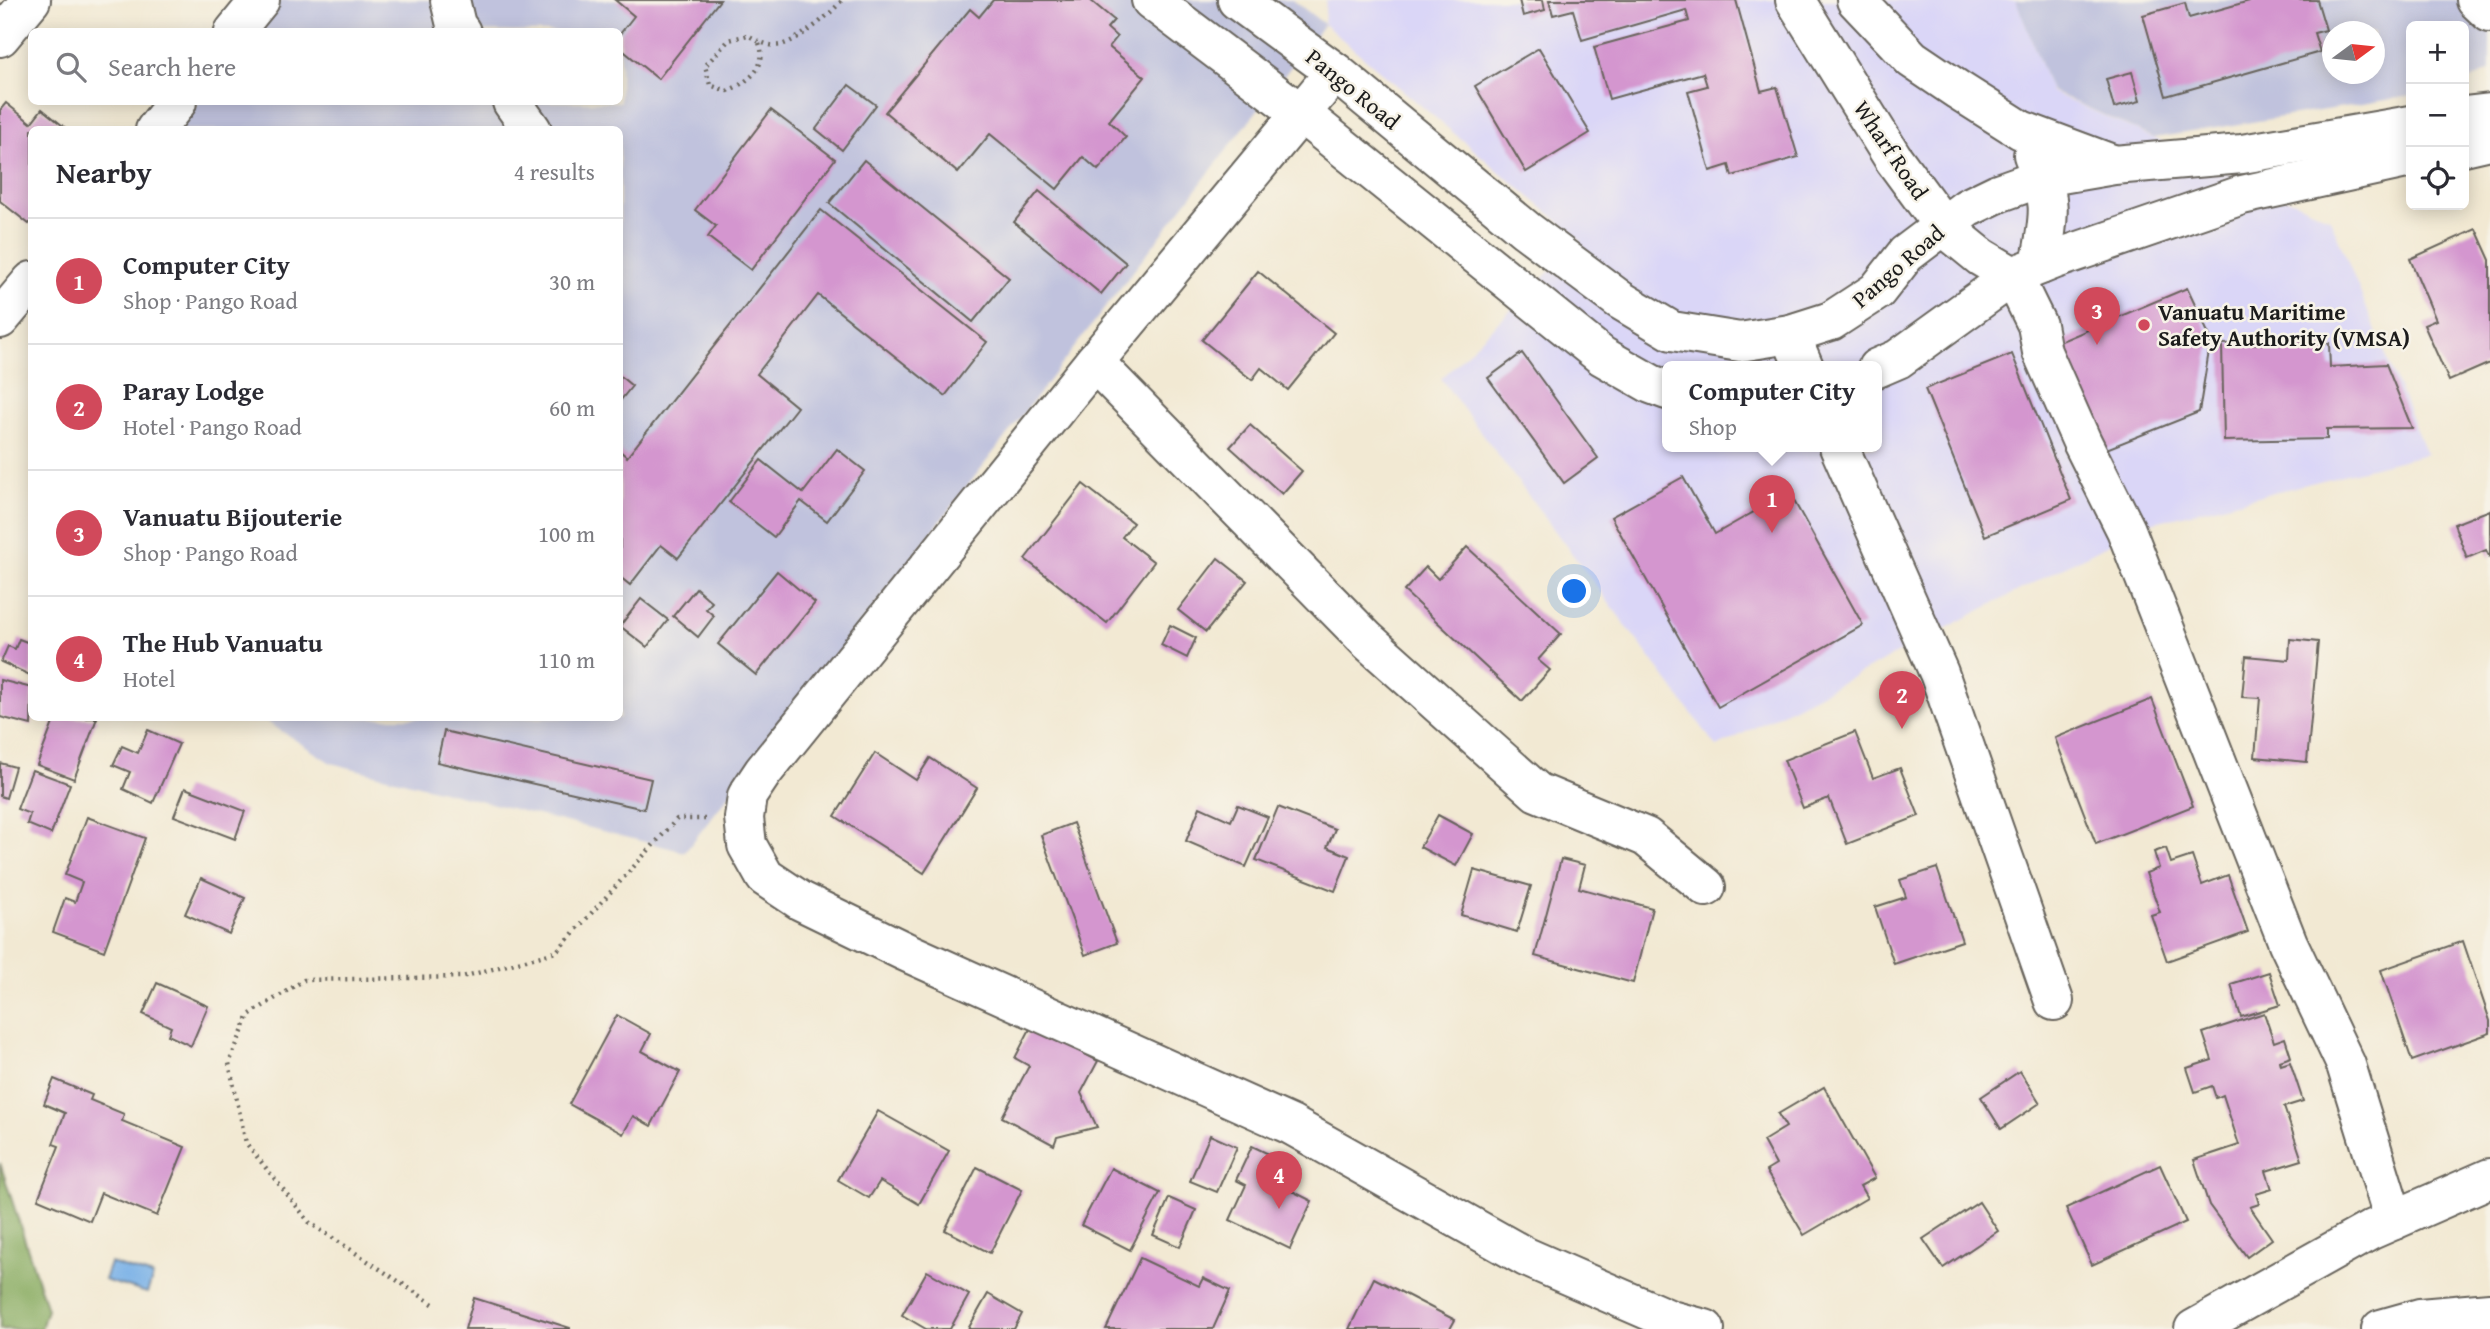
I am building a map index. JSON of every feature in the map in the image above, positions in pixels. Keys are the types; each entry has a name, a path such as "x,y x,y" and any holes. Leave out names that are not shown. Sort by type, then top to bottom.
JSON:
{"street":[{"path":"0,37 31,0"},
{"path":"237,28 260,0"},
{"path":"450,0 458,28"},
{"path":"1151,0 1299,113 1602,356 1662,388"},
{"name":"Pango Road","path":"1237,0 1335,72 1526,230 1620,300 1672,331 1797,351 1831,321 1877,291 1906,254 1967,208 1998,192 2043,177 2114,165 2242,154 2406,126"},
{"name":"Wharf Road","path":"1796,0 1893,158 1943,226 1981,257 2026,271"},
{"path":"1856,0 1913,59 2021,130 2114,165"},
{"path":"2476,0 2490,13"},
{"path":"1335,72 1094,362 763,772 747,796 744,818 747,845 765,877 801,901 904,951 1291,1125 1526,1257 1671,1320 1705,1329"},
{"path":"158,126 175,105"},
{"path":"514,105 529,126"},
{"path":"2469,115 2490,113"},
{"path":"2021,130 2043,177 2049,202 2026,271 2042,352 2126,530 2288,943 2346,1065 2394,1220"},
{"path":"2469,145 2490,140"},
{"path":"1882,366 1898,359 2026,271 2242,195 2406,159"},
{"path":"0,319 28,286"},
{"path":"1094,362 1367,640 1537,792 1646,837 1706,887"},
{"path":"1841,452 1939,673 2054,1001"},
{"path":"2194,1329 2371,1230 2490,1178"},
{"path":"2381,1329 2420,1318 2490,1312"}],"path":[{"path":"759,43 763,52 760,65 743,84 727,91 710,85 705,66 729,40 748,34 759,43 782,46 830,15 842,0"},
{"path":"433,1304 310,1223 246,1143 229,1063 249,1015 304,979 462,977 556,952 677,820 744,818"}],"shaded area":[{"path":"281,0 1293,0 1324,24 685,852 331,763 266,721 623,721 623,126 180,126 197,105 623,105 623,28 258,28"},
{"path":"1326,0 2016,0 2051,92 2330,218 2426,454 2147,524 1717,747 1441,379 1581,240 1324,24"},
{"path":"2016,0 2490,0 2490,70 2469,80 2469,21 2406,21 2406,97 2154,138 2051,91"}],"green space":[{"path":"0,1163 47,1309 41,1329 0,1329"}],"water":[{"path":"110,1263 153,1276 147,1293 104,1280"}],"building":[{"path":"615,0 720,0 658,79 623,50 623,30 634,16"},
{"path":"993,0 1090,0 1114,20 1107,28 1117,37 1109,47 1145,77 1109,121 1126,137 1098,170 1083,157 1057,189 990,134 958,173 885,112 970,9 979,17"},
{"path":"1519,0 1543,0 1545,10 1523,16"},
{"path":"1549,0 1736,0 1761,91 1777,87 1798,157 1732,176 1729,165 1710,171 1688,91 1707,86 1703,73 1609,99 1594,47 1689,21 1686,10 1582,40 1573,10 1553,15"},
{"path":"2253,0 2317,0 2323,21 2322,31 2314,33 2320,52 2166,96 2143,15 2185,3 2189,18"},
{"path":"1539,48 1590,133 1526,172 1475,86"},
{"path":"2132,72 2140,101 2114,108 2106,79"},
{"path":"849,85 876,105 842,150 816,129"},
{"path":"6,103 31,123 42,109 63,126 28,126 28,223 0,201 0,110"},
{"path":"771,110 835,159 751,270 708,237 716,226 695,210"},
{"path":"864,160 1009,278 973,322 829,203"},
{"path":"1039,191 1126,263 1101,294 1014,222"},
{"path":"821,210 987,342 945,396 818,295 757,374 797,407 678,558 661,545 630,585 623,579 623,454 627,457"},
{"path":"2476,229 2490,260 2490,363 2449,381 2424,325 2436,320 2410,259"},
{"path":"1258,271 1334,333 1288,390 1261,368 1252,380 1202,340"},
{"path":"2187,288 2211,339 2199,412 2099,452 2052,345"},
{"path":"2329,343 2330,367 2386,364 2412,428 2327,429 2327,439 2224,441 2222,344"},
{"path":"1522,353 1598,458 1564,483 1488,378"},
{"path":"2012,354 2071,500 1985,536 1925,389"},
{"path":"623,378 632,386 623,397"},
{"path":"1250,425 1302,471 1282,494 1230,447"},
{"path":"837,449 865,471 827,521 801,501 774,537 729,502 761,460 803,493"},
{"path":"1683,477 1715,534 1789,492 1863,625 1718,707 1611,517"},
{"path":"1083,484 1133,523 1122,537 1154,562 1107,623 1025,559"},
{"path":"2490,510 2490,558 2486,550 2467,558 2454,524"},
{"path":"1467,547 1561,634 1538,660 1550,670 1522,701 1404,591 1426,567 1438,579"},
{"path":"1218,558 1247,581 1206,632 1178,610"},
{"path":"777,571 815,603 756,675 718,644"},
{"path":"696,588 712,602 706,609 714,616 698,637 673,616"},
{"path":"641,599 668,620 647,647 623,628 623,622"},
{"path":"1170,625 1196,638 1187,658 1161,645"},
{"path":"19,639 28,642 28,674 1,662 8,646 15,649"},
{"path":"2290,639 2318,642 2307,762 2255,757 2260,698 2242,697 2246,656 2289,660"},
{"path":"0,680 28,687 28,721 31,721 31,725 0,717"},
{"path":"2152,699 2193,806 2096,844 2055,738"},
{"path":"54,721 96,721 74,779 37,765"},
{"path":"148,730 179,744 153,803 123,789 130,772 113,765 122,746 138,753"},
{"path":"444,731 651,779 644,809 437,762"},
{"path":"1855,732 1873,778 1900,768 1919,816 1847,844 1829,798 1803,808 1784,760"},
{"path":"875,753 916,780 930,758 977,788 924,873 835,816"},
{"path":"0,763 15,767 6,798 0,796"},
{"path":"32,770 70,784 51,834 27,824 30,814 17,809"},
{"path":"185,788 245,811 235,839 174,816"},
{"path":"1238,805 1268,817 1246,867 1186,841 1200,807 1231,821"},
{"path":"1278,807 1335,829 1327,847 1349,856 1335,891 1256,860"},
{"path":"1438,815 1473,834 1456,866 1420,847"},
{"path":"87,817 145,838 104,951 53,932 65,898 75,902 82,882 65,875"},
{"path":"1073,823 1117,943 1085,955 1041,835"},
{"path":"2166,848 2171,863 2192,856 2202,885 2228,875 2248,932 2167,961 2151,915 2160,912 2146,873 2159,868 2154,852"},
{"path":"1561,859 1585,865 1579,888 1652,908 1633,983 1535,956"},
{"path":"1937,868 1962,941 1894,964 1875,907 1906,897 1900,880"},
{"path":"1474,870 1531,886 1517,932 1461,915"},
{"path":"201,878 245,898 229,934 185,914"},
{"path":"2463,941 2490,1021 2490,1033 2412,1061 2381,970"},
{"path":"2269,972 2280,1005 2241,1017 2231,984"},
{"path":"157,983 208,1006 191,1046 168,1035 171,1027 143,1014"},
{"path":"2264,1013 2274,1042 2285,1038 2291,1057 2280,1061 2281,1065 2290,1062 2303,1101 2284,1107 2302,1160 2266,1171 2272,1189 2256,1194 2259,1204 2250,1207 2272,1239 2247,1257 2209,1205 2194,1160 2239,1145 2223,1095 2216,1098 2212,1086 2195,1092 2187,1068 2212,1060 2203,1033"},
{"path":"617,1015 651,1034 642,1051 680,1072 651,1126 633,1116 623,1134 569,1104"},
{"path":"1032,1025 1098,1061 1081,1093 1097,1127 1057,1137 1054,1145 1002,1117 1029,1066 1015,1058"},
{"path":"2020,1071 2040,1103 2001,1129 1981,1097"},
{"path":"54,1079 92,1095 90,1100 124,1114 122,1121 185,1147 157,1216 101,1193 90,1221 38,1199 59,1146 53,1144 65,1113 44,1104"},
{"path":"1824,1087 1875,1178 1860,1186 1867,1198 1804,1235 1766,1171 1776,1165 1763,1141 1786,1127 1778,1114"},
{"path":"878,1111 949,1151 919,1204 880,1181 869,1198 838,1180"},
{"path":"1210,1135 1237,1147 1217,1192 1190,1181"},
{"path":"1252,1146 1300,1169 1290,1190 1312,1201 1290,1249 1230,1220 1246,1185 1236,1180"},
{"path":"2160,1165 2186,1222 2092,1265 2066,1208"},
{"path":"977,1167 1022,1190 990,1253 945,1230"},
{"path":"1111,1168 1160,1193 1130,1250 1081,1225"},
{"path":"1169,1198 1196,1210 1180,1247 1153,1235"},
{"path":"1979,1202 1998,1231 1943,1268 1923,1239"},
{"path":"1140,1258 1199,1286 1203,1278 1230,1291 1213,1329 1106,1329"},
{"path":"927,1271 969,1295 950,1329 926,1329 902,1315"},
{"path":"1374,1278 1455,1320 1450,1329 1349,1329"},
{"path":"988,1294 1022,1314 1014,1329 968,1329"},
{"path":"474,1298 570,1328 570,1329 465,1329"}],"place":[{"name":"Vanuatu Maritime Safety Authority (VMSA)","path":"2144,325"},
{"name":"Vanuatu Bijouterie","path":"2097,345"},
{"name":"Computer City","path":"1772,533"},
{"name":"Paray Lodge","path":"1902,729"},
{"name":"The Hub Vanuatu","path":"1279,1209"}]}
